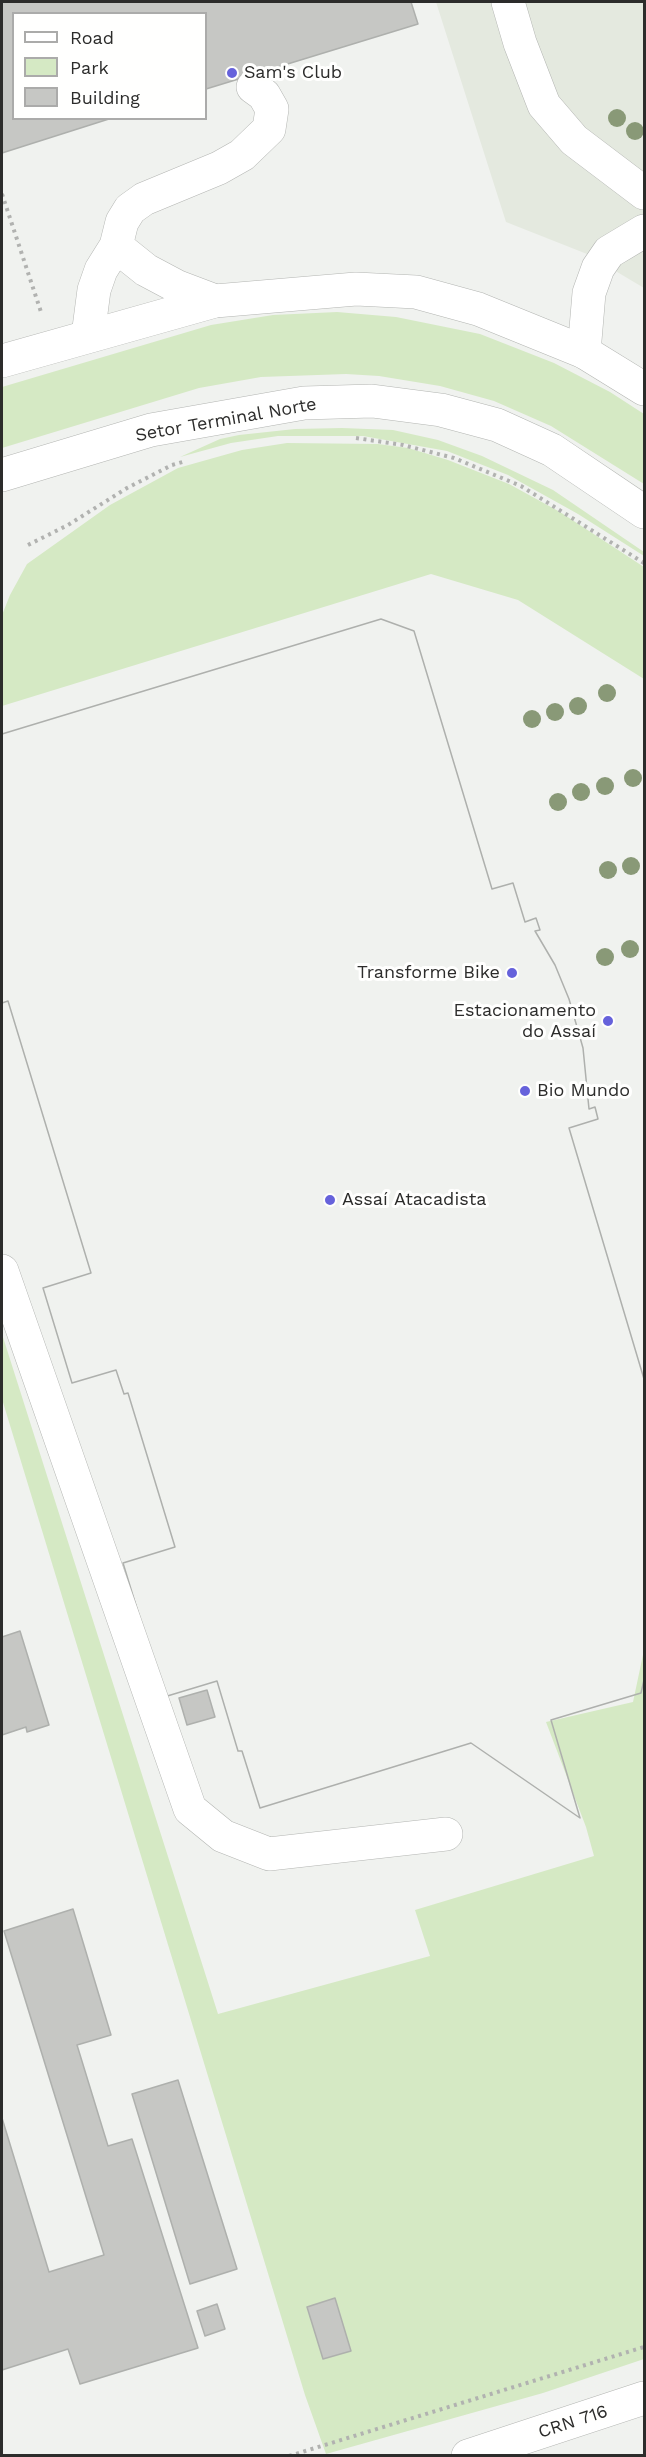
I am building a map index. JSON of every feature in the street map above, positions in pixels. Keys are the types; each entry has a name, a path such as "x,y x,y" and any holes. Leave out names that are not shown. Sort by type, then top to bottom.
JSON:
{"main road":[{"path":"508,2 520,43 544,105 574,140 645,194"},
{"path":"88,336 94,290 101,270 116,246 122,222 130,209 144,199 219,168 242,155 269,129 272,109 264,95 253,87"},
{"path":"584,352 589,293 598,268 609,252 645,231"},
{"path":"116,246 146,270 178,287 214,301"},
{"path":"2,362 214,301 356,289 416,292 478,309 584,352 645,389"},
{"name":"Setor Terminal Norte","path":"2,476 151,430 304,404 372,401 441,410 497,425 552,450 645,512"},
{"path":"2,1271 190,1809 223,1836 269,1854 446,1834"},
{"name":"CRN 716","path":"468,2456 529,2446 645,2398"}],"path":[{"path":"2,194 52,346"},
{"path":"348,438 404,445 454,458 521,486 645,562"},
{"path":"28,545 68,525 127,488 172,465 194,459"},
{"path":"289,2456 645,2347"}],"shaded area":[{"path":"436,2 644,2 644,288 587,254 506,222"}],"green space":[{"path":"337,312 396,317 480,334 554,363 610,392 644,414 644,484 551,426 494,401 440,386 379,376 346,374 261,377 199,388 2,448 2,387 211,325 273,315"},
{"path":"295,429 393,430 438,440 482,456 553,490 644,552 644,556 578,514 508,475 447,451 363,436 278,436 231,443 180,457 220,439 239,435"},
{"path":"287,443 378,444 408,448 448,460 509,484 560,512 644,567 644,679 518,600 431,574 2,706 2,615 27,564 110,505 178,468 242,450"},
{"path":"2,1334 218,2014 430,1956 415,1910 594,1856 586,1827 546,1722 633,1702 644,1650 644,2359 543,2393 326,2454 305,2395 2,1399"}],"building":[{"name":"Sam's Club","path":"2,2 411,2 418,24 207,89 207,12 12,12 12,120 106,120 2,153"},
{"name":"Assaí Atacadista","path":"381,619 414,631 492,889 513,883 525,922 536,918 540,930 535,931 555,965 569,999 583,1048 589,1109 595,1107 598,1119 569,1128 644,1379 644,1680 641,1693 551,1720 580,1818 471,1743 260,1808 242,1751 238,1751 217,1681 164,1697 123,1563 175,1547 128,1393 124,1394 116,1370 72,1383 43,1288 91,1273 8,1001 2,1003 2,734"},
{"name":"Assaí Atacadista","path":"381,619 414,631 492,889 513,883 525,922 536,918 540,930 535,931 555,965 569,999 583,1048 589,1109 595,1107 598,1119 569,1128 644,1379 644,1680 641,1693 551,1720 580,1818 471,1743 260,1808 242,1751 238,1751 217,1681 164,1697 123,1563 175,1547 128,1393 124,1394 116,1370 72,1383 43,1288 91,1273 8,1001 2,1003 2,734"},
{"path":"20,1631 49,1725 27,1732 26,1727 2,1735 2,1637"},
{"path":"207,1690 215,1717 187,1725 179,1698"},
{"path":"73,1909 111,2035 77,2045 108,2146 132,2139 198,2348 80,2384 68,2349 2,2370 2,2118 49,2272 104,2255 4,1931"},
{"path":"178,2080 237,2269 190,2284 132,2094"},
{"path":"335,2298 351,2351 323,2359 307,2307"},
{"path":"217,2304 225,2329 205,2336 197,2311"}],"place":[{"name":"Sam's Club","path":"232,73"},
{"name":"Transforme Bike","path":"512,973"},
{"name":"Estacionamento do Assaí","path":"608,1021"},
{"name":"Bio Mundo","path":"525,1091"},
{"name":"Assaí Atacadista","path":"330,1200"}]}
